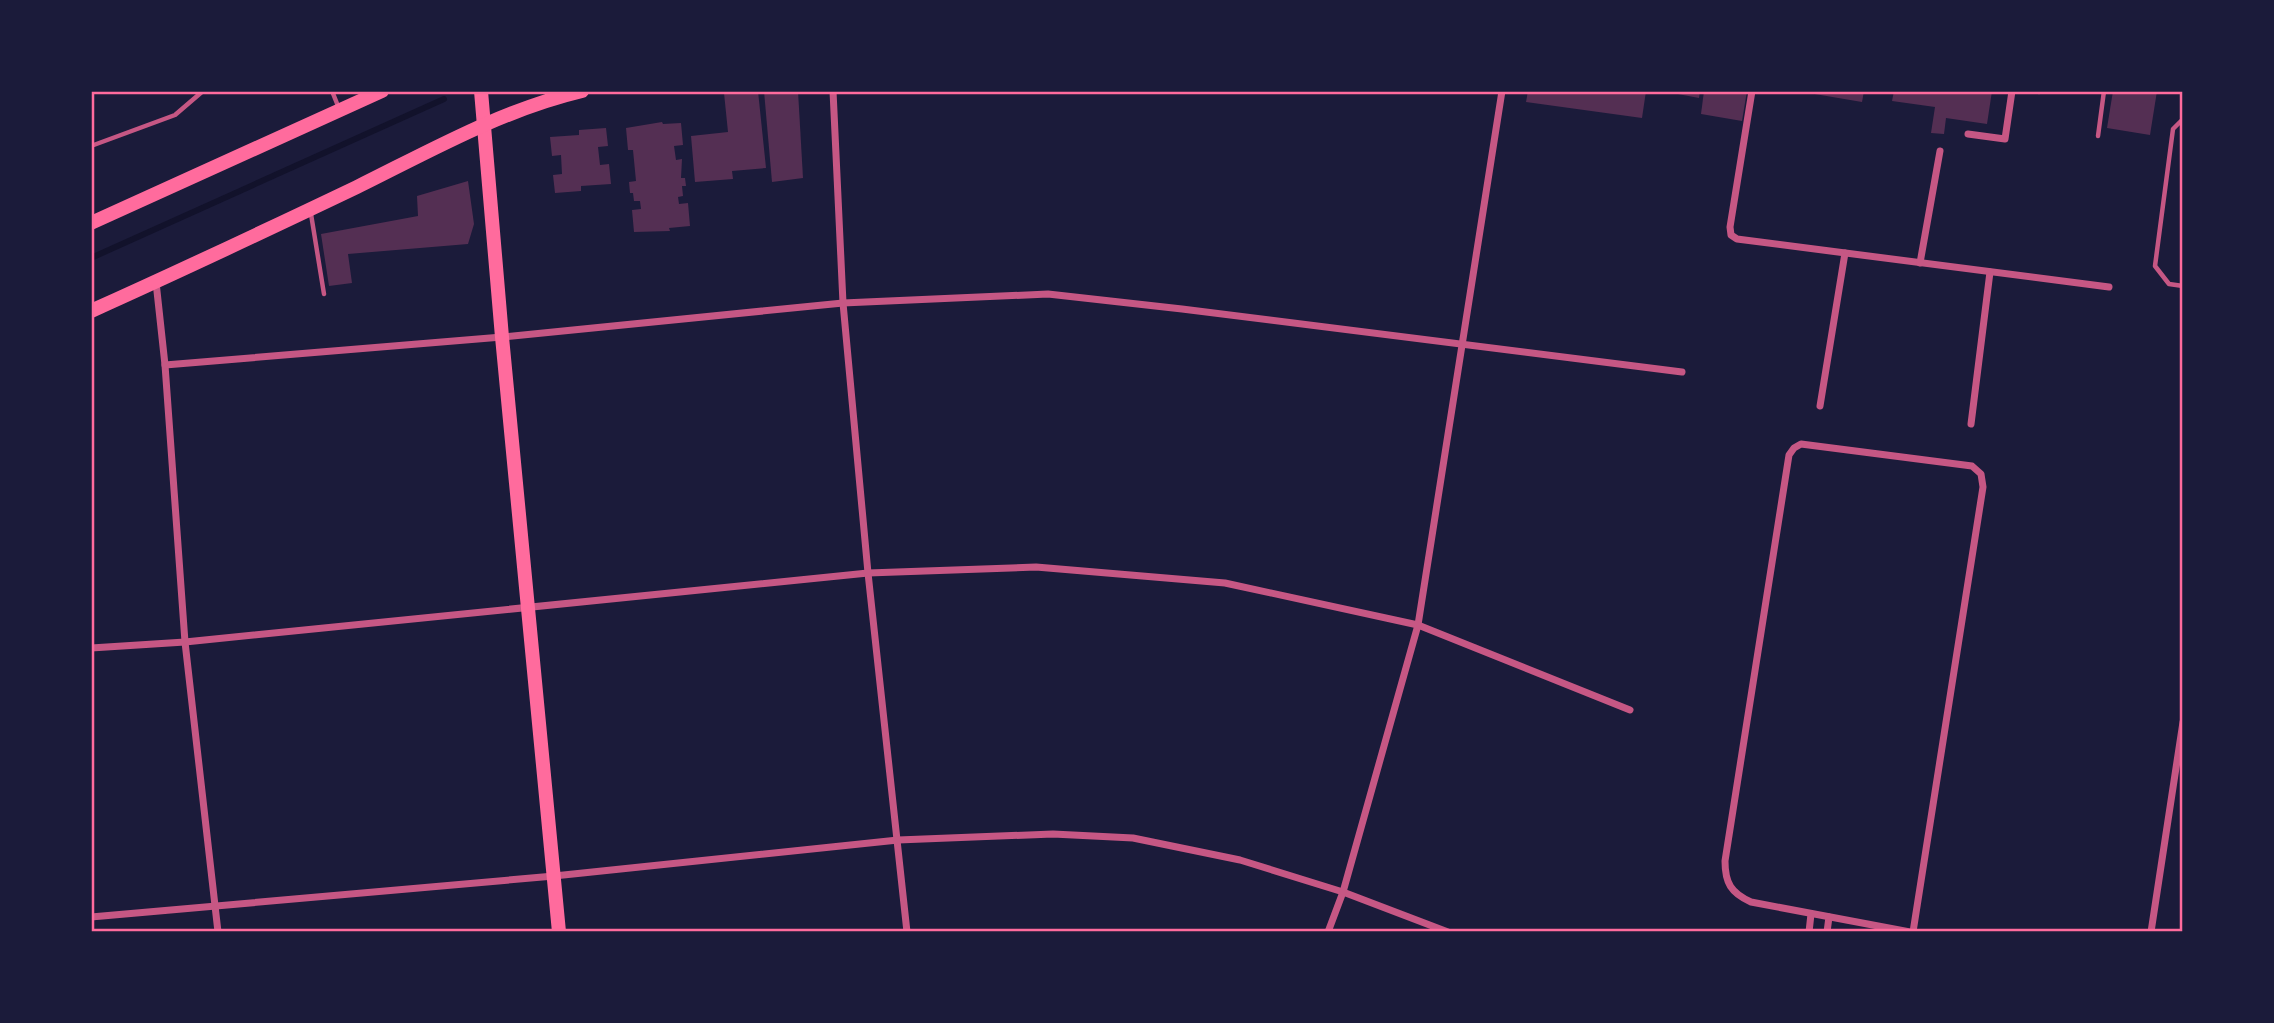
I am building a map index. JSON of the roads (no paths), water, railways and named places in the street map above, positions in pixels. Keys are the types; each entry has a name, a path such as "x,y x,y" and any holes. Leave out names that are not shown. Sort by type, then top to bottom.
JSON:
{"main road":[{"path":"481,91 559,932"},
{"path":"91,311 484,125 541,102 582,91"},
{"path":"91,223 377,92"}],"street":[{"path":"833,91 843,303 868,573 907,932"},
{"path":"1328,932 1343,892 1418,625 1502,91"},
{"path":"1752,91 1730,227 1731,235 1737,239 2109,287"},
{"path":"1968,134 2005,139 2012,91"},
{"path":"1920,263 1940,151"},
{"path":"1820,406 1845,254"},
{"path":"1971,424 1990,272"},
{"path":"156,282 166,365 186,642 218,932"},
{"path":"166,365 502,337 843,303 1048,294 1682,372"},
{"path":"1801,444 1972,466 1981,474 1983,487 1912,932 1811,914 1751,902 1737,896 1725,875 1725,861 1789,455 1801,444"},
{"path":"91,648 186,642 868,573 1036,567 1225,583 1418,625 1630,710"},
{"path":"2151,932 2183,722"},
{"path":"91,917 554,876 898,840 1053,834 1133,838 1240,860 1343,892 1447,932"},
{"path":"1809,932 1811,914"},
{"path":"1827,932 1829,917"}],"lane":[{"path":"91,146 175,115 203,91"},
{"path":"332,91 340,110"},
{"path":"2098,136 2104,91"},
{"path":"2183,119 2173,129 2155,266 2169,284 2183,286"},
{"path":"310,209 324,294"}],"waterway":[{"path":"91,258 444,99"}]}
